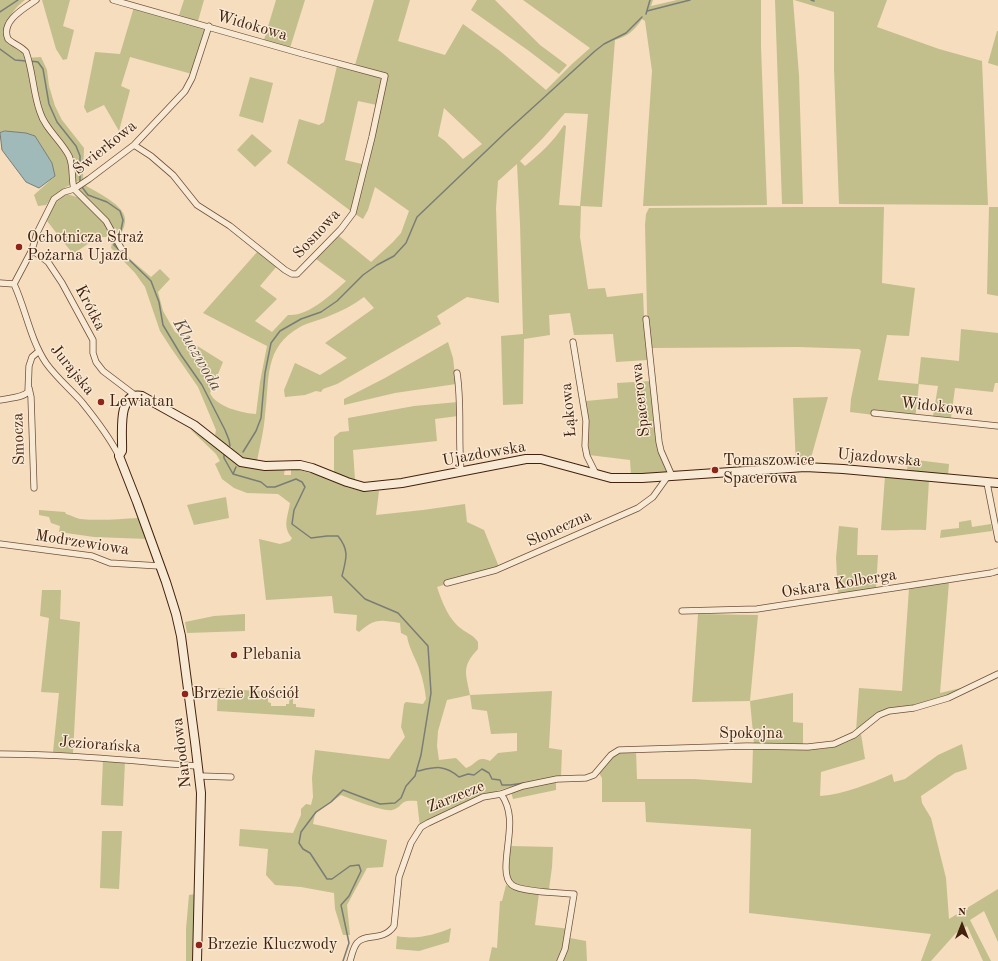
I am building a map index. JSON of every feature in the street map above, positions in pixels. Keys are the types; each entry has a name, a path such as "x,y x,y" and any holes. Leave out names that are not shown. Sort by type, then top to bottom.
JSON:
{"street":[{"path":"36,0 9,19 4,26 5,35 8,40 22,47 26,52 41,117 70,158 73,170 74,189 106,221 122,248"},
{"name":"Widokowa","path":"113,0 385,76"},
{"name":"Świerkowa","path":"14,284 32,250 37,233 54,199 64,192 74,189 134,146 185,92 192,78 209,26"},
{"name":"Sosnowa","path":"134,146 151,156 173,174 197,205 230,226 285,270 292,274 297,274 341,229 353,213 372,137 385,76"},
{"name":"Krótka","path":"32,250 48,262 62,283 93,340 93,353 96,362 103,371 136,396"},
{"path":"0,283 14,284"},
{"name":"Jurajska","path":"14,284 21,299 34,340 46,362 92,415 119,456"},
{"name":"Spacerowa","path":"646,319 659,442 670,476"},
{"name":"Łąkowa","path":"573,342 586,421 585,446 587,456 596,474"},
{"name":"Smocza","path":"34,488 31,397 29,388 32,357 40,351"},
{"path":"457,373 460,398 459,437 461,471"},
{"path":"0,400 26,394 29,388"},
{"path":"119,456 122,451 122,411 129,400 136,396"},
{"name":"Ujazdowska","path":"136,396 142,396 194,425 237,460 265,466 300,465 310,467 364,488 402,483 526,459 541,459 611,478 626,479 811,468 843,469 998,483"},
{"name":"Widokowa","path":"874,413 998,426"},
{"name":"Narodowa","path":"119,456 160,566 174,608 181,636 200,776 201,833 197,907 197,961"},
{"name":"Słoneczna","path":"447,582 496,570 638,508 653,497 670,476"},
{"path":"988,483 998,539"},
{"name":"Modrzewiowa","path":"0,544 92,556 110,563 160,566"},
{"name":"Oskara Kolberga","path":"682,610 757,609 991,574 998,571"},
{"name":"Spokojna","path":"501,794 537,782 557,779 586,778 594,775 611,755 619,750 747,746 808,747 834,744 854,735 879,715 889,711 914,708 937,702 998,674"},
{"name":"Jeziorańska","path":"0,754 34,754 108,758 198,766"},
{"path":"200,776 231,777"},
{"path":"501,794 507,803 509,810 510,823 506,868 506,875 509,882 523,890 574,894 565,949 560,961"},
{"name":"Zarzecze","path":"350,961 353,949 358,941 366,938 378,937 391,931 394,926 399,877 411,843 421,827 483,797 501,794"}],"shaded area":[{"path":"0,0 25,0 12,13 6,24 5,36 7,42 19,50 25,58 41,57 47,70 49,86 55,106 62,120 84,148 83,179 62,189 53,196 46,205 38,206 34,195 55,176 52,163 35,136 26,133 5,131 0,133"},
{"path":"42,0 70,0 63,26 74,30 67,59 63,60 56,49"},
{"path":"184,0 204,0 198,21 179,15"},
{"path":"276,0 305,0 290,48 264,40"},
{"path":"374,0 410,0 398,41 445,55 463,24 500,51 546,90 590,48 523,0 653,0 651,6 677,0 761,0 761,47 767,205 643,206 652,71 645,21 642,19 636,27 624,37 615,40 602,207 581,206 580,237 588,289 605,288 607,297 643,293 648,360 616,362 613,334 574,335 570,313 549,315 550,335 524,339 523,404 503,405 501,336 523,334 517,164 498,181 496,208 499,303 467,297 437,316 441,324 337,384 323,389 321,392 316,391 305,395 285,397 284,390 295,363 320,375 347,358 325,343 374,308 364,297 338,312 300,327 288,335 274,355 270,365 264,426 257,461 245,459 230,449 232,447 226,446 215,435 216,430 198,387 160,331 145,287 135,273 111,248 113,237 124,254 151,277 160,269 170,279 158,292 163,311 175,332 223,362 210,393 213,398 224,406 237,411 256,414 267,346 203,313 258,251 277,266 260,286 277,299 255,321 272,332 288,315 296,315 311,309 327,298 346,281 316,259 339,236 371,262 401,233 409,211 375,187 368,210 363,219 287,163 299,119 319,125 324,122 337,66 380,78 382,81 377,105 358,101 345,160 366,165 386,76 355,65","holes":["444,108 482,144 463,159 438,136","565,113 588,114 580,206 559,205 566,126 564,125 546,147 525,166 520,161"]},
{"path":"477,0 495,0 540,45 567,65 559,74 471,10"},
{"path":"775,0 793,0 799,75 803,204 782,204"},
{"path":"794,0 887,0 877,27 939,49 982,61 988,205 839,204 834,69 834,12"},
{"path":"134,7 206,29 192,74 130,57 121,86 130,90 119,131 104,105 87,113 84,107 95,52 120,54"},
{"path":"998,31 998,66 988,63"},
{"path":"250,77 273,83 263,123 239,116"},
{"path":"252,134 272,151 255,167 237,150"},
{"path":"85,185 110,200 121,210 125,221 124,228 119,239 79,189"},
{"path":"67,194 80,198 98,214 113,237 98,237 73,254 47,221 54,205 59,199"},
{"path":"884,207 882,283 915,288 909,336 887,335 878,380 918,384 921,357 959,361 961,329 998,333 998,383 995,383 993,392 955,388 951,418 933,416 938,386 919,384 915,420 850,412 851,399 861,351 859,349 798,347 652,348 650,343 647,312 645,225 646,214 649,208"},
{"path":"989,207 998,207 998,296 987,294"},
{"path":"448,342 453,358 456,384 395,393 344,405 344,399 385,378"},
{"path":"651,381 657,443 668,473 631,475 630,460 589,455 586,401 618,398 617,383"},
{"path":"828,397 809,465 796,465 793,398"},
{"path":"458,402 458,416 435,419 437,441 353,450 355,480 334,474 334,437 340,432 349,431 348,418 414,406"},
{"path":"190,429 240,464 264,471 285,468 284,475 291,475 291,469 301,470 354,489 379,491 376,515 465,504 467,522 484,530 499,567 437,587 444,605 454,622 478,642 478,649 469,661 466,670 470,695 552,691 549,748 562,750 561,777 540,780 487,794 463,804 420,827 417,801 407,801 392,810 388,810 367,805 341,795 315,814 313,824 387,840 383,867 367,868 347,905 350,935 343,935 335,909 334,893 301,887 275,885 266,875 268,849 239,846 240,829 293,833 301,815 301,809 306,804 311,805 313,797 312,778 315,750 389,759 405,737 401,727 404,704 406,702 423,704 426,699 422,678 407,636 401,633 400,623 378,621 370,624 359,632 356,630 357,615 334,613 332,596 266,600 259,539 280,544 290,541 292,538 286,526 290,503 278,494 247,493 234,488 222,479 215,464 220,461 216,454","holes":["470,695 472,709 487,711 491,734 517,733 517,751 498,753 490,761 482,759 466,768 456,758 439,760 437,746 438,731 447,700"]},
{"path":"908,459 949,464 948,476 907,471"},
{"path":"885,476 929,480 926,530 881,530"},
{"path":"226,497 229,518 194,525 187,505"},
{"path":"39,510 65,512 66,514 80,519 102,520 139,518 148,539 94,537 59,532 60,526 51,523 49,517 39,515"},
{"path":"971,520 972,527 991,524 992,531 940,538 941,530 959,528 959,522"},
{"path":"839,526 858,528 857,555 878,555 876,589 838,595 836,558"},
{"path":"949,582 940,693 961,688 979,680 976,684 942,698 917,706 884,710 856,731 859,688 902,691 909,588"},
{"path":"42,590 61,590 60,619 80,622 73,753 53,752 59,693 41,692 49,618 40,616"},
{"path":"245,614 245,631 187,633 185,622 214,616"},
{"path":"698,614 758,615 750,701 692,702"},
{"path":"218,688 269,692 268,702 271,703 271,706 286,706 286,704 289,704 290,694 293,694 293,704 296,704 296,707 315,709 314,717 217,711"},
{"path":"793,693 793,722 803,723 803,745 754,744 750,701"},
{"path":"861,734 865,759 821,772 820,796 848,791 892,774 894,782 905,779 938,755 962,744 967,769 955,773 921,796 922,803 931,818 946,878 949,919 998,889 998,942 984,911 970,920 991,961 983,961 967,926 956,933 931,961 921,961 931,934 749,913 751,829 646,822 645,802 602,802 602,778 599,773 610,758 617,753 636,751 637,779 694,779 752,783 753,747 800,750 824,748 847,742"},
{"path":"103,760 125,761 123,806 101,805"},
{"path":"556,781 556,790 513,799 511,792 516,789"},
{"path":"102,831 122,831 119,889 100,888"},
{"path":"510,846 553,847 549,889 514,885 508,877 508,854"},
{"path":"506,885 521,890 539,893 535,925 571,929 570,938 586,941 587,961 489,961 492,947 497,948 500,901 502,901"},
{"path":"195,894 194,961 186,961 186,929 189,895"},
{"path":"451,928 449,942 419,951 396,949 397,936 425,936"}],"water":[{"path":"5,131 26,133 35,136 52,163 55,176 39,188 26,182 2,150 0,133"}],"waterway":[{"name":"Kluczwoda","path":"0,12 18,0"},
{"path":"646,14 650,0"},
{"path":"647,11 690,0"},
{"path":"243,452 256,431 261,418 265,373 271,343 280,331 301,319 321,312 337,301 363,275 377,265 394,256 406,243 417,217 506,132 595,51 604,44 626,33 642,17"},
{"name":"Kluczwoda","path":"0,49 15,60 26,61"},
{"name":"Kluczwoda","path":"30,61 38,62 43,69 49,104 57,122 76,146 80,156 80,182"},
{"name":"Kluczwoda","path":"82,187 88,195 107,202 120,211 123,220 121,230"},
{"name":"Kluczwoda","path":"114,241 114,245 151,281 159,302 163,325 181,355 202,385 225,430 230,446"},
{"name":"Kluczwoda","path":"224,453 224,458 233,474 261,482 267,487 275,487 296,479 302,482 305,487 294,510 292,524 311,538 338,536 346,551 346,560 342,576 365,599 398,613 428,646 431,693 421,755 415,776 406,786 401,798 395,803 380,804 343,790 331,802 316,812 301,832 299,843 303,849 310,853 327,879 332,879 350,866 359,865 361,871 349,896 341,905 349,943 343,961"},
{"name":"Kluczwoda","path":"233,474 236,467"},
{"path":"418,771 429,768 444,768 459,777 468,774 474,775 482,769 489,773 492,779 500,780 502,785 524,783"}],"place":[{"name":"Ochotnicza Straż Pożarna Ujazd","path":"19,247"},
{"name":"Lewiatan","path":"101,402"},
{"name":"Tomaszowice Spacerowa","path":"715,470"},
{"name":"Plebania","path":"234,655"},
{"name":"Brzezie Kościół","path":"185,694"},
{"name":"Brzezie Kluczwody","path":"199,945"}]}
